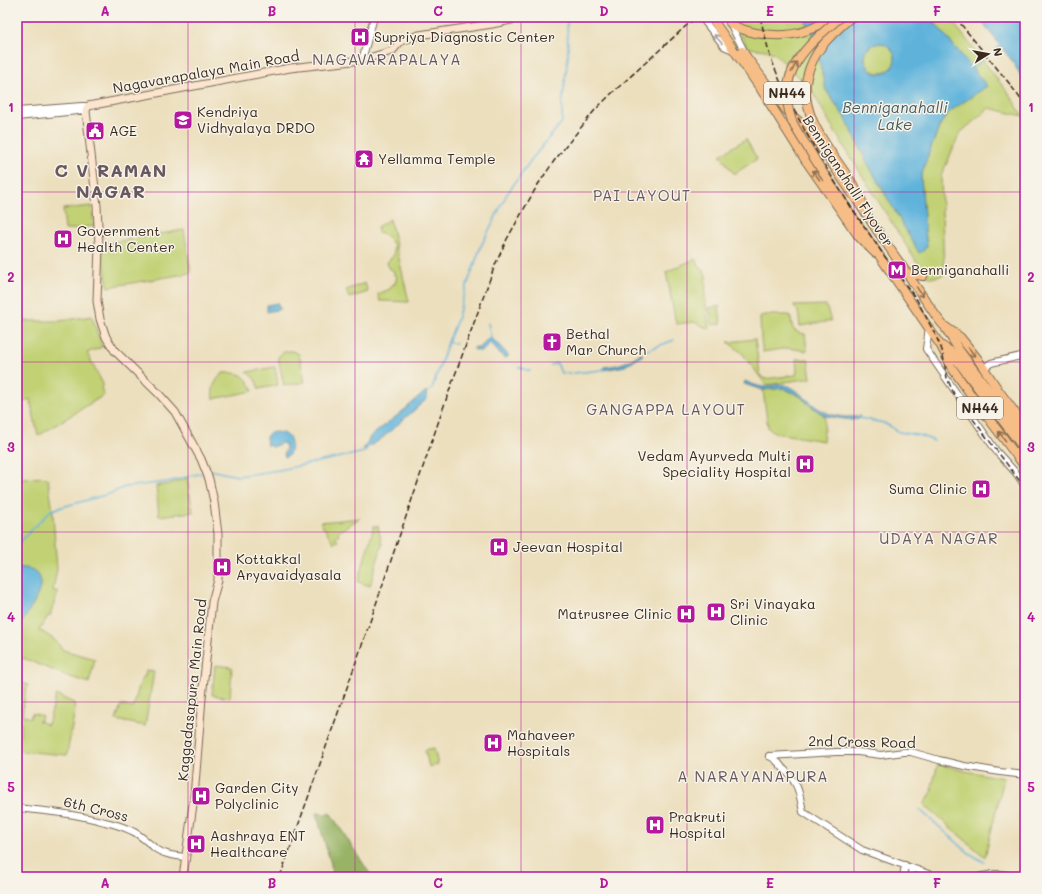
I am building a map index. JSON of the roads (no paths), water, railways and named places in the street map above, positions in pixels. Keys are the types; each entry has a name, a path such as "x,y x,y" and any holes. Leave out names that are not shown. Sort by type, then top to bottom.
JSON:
{"main road":[{"name":"Nagavarapalaya Main Road","path":"87,109 290,68 362,60 392,51 401,41 419,35 521,18 541,17"},
{"path":"711,17 735,50 806,161 858,237 883,260"},
{"path":"717,17 787,111 809,130 866,214"},
{"path":"728,20 736,27 744,30 773,35 791,35 819,25 830,17"},
{"name":"Benniganahalli Flyover","path":"841,17 811,44 796,62 789,79 787,98 790,114 797,131 827,179 883,260"},
{"name":"Benniganahalli Flyover","path":"851,17 831,35 815,56 807,77 806,93 808,109 813,121 821,136 859,194 866,214"},
{"name":"Kaggadasapura Main Road","path":"87,109 97,206 99,245 97,301 100,319 106,337 115,351 176,412 201,459 209,479 214,502 218,534 218,580 211,610 194,796 183,877"},
{"name":"NH44","path":"866,214 943,325 960,337 1025,426"},
{"name":"NH44","path":"883,260 941,346 952,368 1025,467"},
{"path":"907,273 923,276"},
{"path":"943,325 1025,439"},
{"path":"941,346 950,351 1025,450"}],"street":[{"path":"362,60 374,17"},
{"path":"702,17 724,46 735,50"},
{"path":"728,20 751,64"},
{"path":"17,111 77,106 87,109"},
{"path":"17,117 87,109"},
{"path":"928,327 926,349 997,452 1016,473 1025,486"},
{"path":"984,368 992,363 1025,355"},
{"name":"2nd Cross Road","path":"905,865 862,850 803,812 797,784 773,758 769,756 836,752 858,752 881,755 911,752 964,766 995,772 1025,775"},
{"name":"6th Cross","path":"17,808 80,815 112,824 132,831 157,849 174,855 186,857"},
{"path":"903,877 905,865 937,877"},
{"path":"910,877 912,868"},
{"path":"978,877 989,874 1002,874 1013,877"}],"water":[{"name":"Benniganahalli Lake","path":"808,17 930,17 987,86 949,112 940,125 927,158 921,177 927,246 923,251 919,253 869,166 846,119 826,90 813,35 805,21","holes":["882,43 886,45 895,56 894,64 885,73 878,74 872,71 864,58 866,51 871,46"]},
{"path":"978,17 1025,17 1025,82 1010,58"},
{"path":"277,303 280,309 267,312 267,305"},
{"path":"491,337 509,356 504,358 490,343 481,351 473,349 474,347 480,348 488,338"},
{"path":"641,353 643,355 625,366 604,370 604,367 623,363"},
{"path":"745,381 763,387 780,384 785,385 795,390 822,411 847,417 860,416 859,419 851,420 825,416 800,396 783,388 763,390 744,384"},
{"path":"426,391 427,399 380,440 363,450 370,437"},
{"path":"275,432 285,434 290,439 291,446 289,455 285,457 285,444 281,443 273,447 267,445 266,437 269,433"},
{"path":"17,567 35,571 39,576 40,584 39,592 35,600 17,630"}],"waterway":[{"path":"425,394 432,389 457,320 464,294 481,246 507,194 531,160 562,122 562,105 568,56 567,17"},
{"path":"993,53 1001,44"},
{"path":"972,69 983,60"},
{"path":"488,323 491,337"},
{"path":"645,351 674,340"},
{"path":"448,342 456,344"},
{"path":"551,365 557,363 561,373 570,373"},
{"path":"519,367 530,371"},
{"path":"573,373 606,369"},
{"path":"859,418 884,423 899,432 922,436 934,441"},
{"path":"210,470 237,476 279,470 365,452 369,445"},
{"path":"17,545 51,510 109,494 125,487 167,482 202,473"},
{"path":"919,809 969,853 984,862"}],"railway":[{"path":"280,877 362,645 447,397 495,265 507,239 537,186 554,161 595,110 696,17"},
{"path":"760,17 770,56 782,86 820,158 883,254 917,300 942,350 947,378 954,394 1025,488"},
{"path":"955,17 1025,105"}],"place":[{"name":"Supriya Diagnostic Center","path":"360,37"},
{"name":"Kendriya Vidhyalaya DRDO","path":"183,120"},
{"name":"AGE","path":"95,131"},
{"name":"Yellamma Temple","path":"364,159"},
{"name":"Government Health Center","path":"63,239"},
{"name":"Benniganahalli","path":"897,270"},
{"name":"Bethal Mar Church","path":"552,342"},
{"name":"Vedam Ayurveda Multi Speciality Hospital","path":"805,464"},
{"name":"Suma Clinic","path":"981,489"},
{"name":"Jeevan Hospital","path":"499,547"},
{"name":"Kottakkal Aryavaidyasala","path":"222,567"},
{"name":"Sri Vinayaka Clinic","path":"716,612"},
{"name":"Matrusree Clinic","path":"686,614"},
{"name":"Mahaveer Hospitals","path":"493,743"},
{"name":"Garden City Polyclinic","path":"201,796"},
{"name":"Prakruti Hospital","path":"655,825"},
{"name":"Aashraya ENT Healthcare","path":"196,844"}],"district":[{"name":"NAGAVARAPALAYA","path":"387,60"},
{"name":"C V RAMAN NAGAR","path":"111,181"},
{"name":"PAI LAYOUT","path":"642,196"},
{"name":"GANGAPPA LAYOUT","path":"666,410"},
{"name":"UDAYA NAGAR","path":"939,539"},
{"name":"A NARAYANAPURA","path":"753,777"}]}
